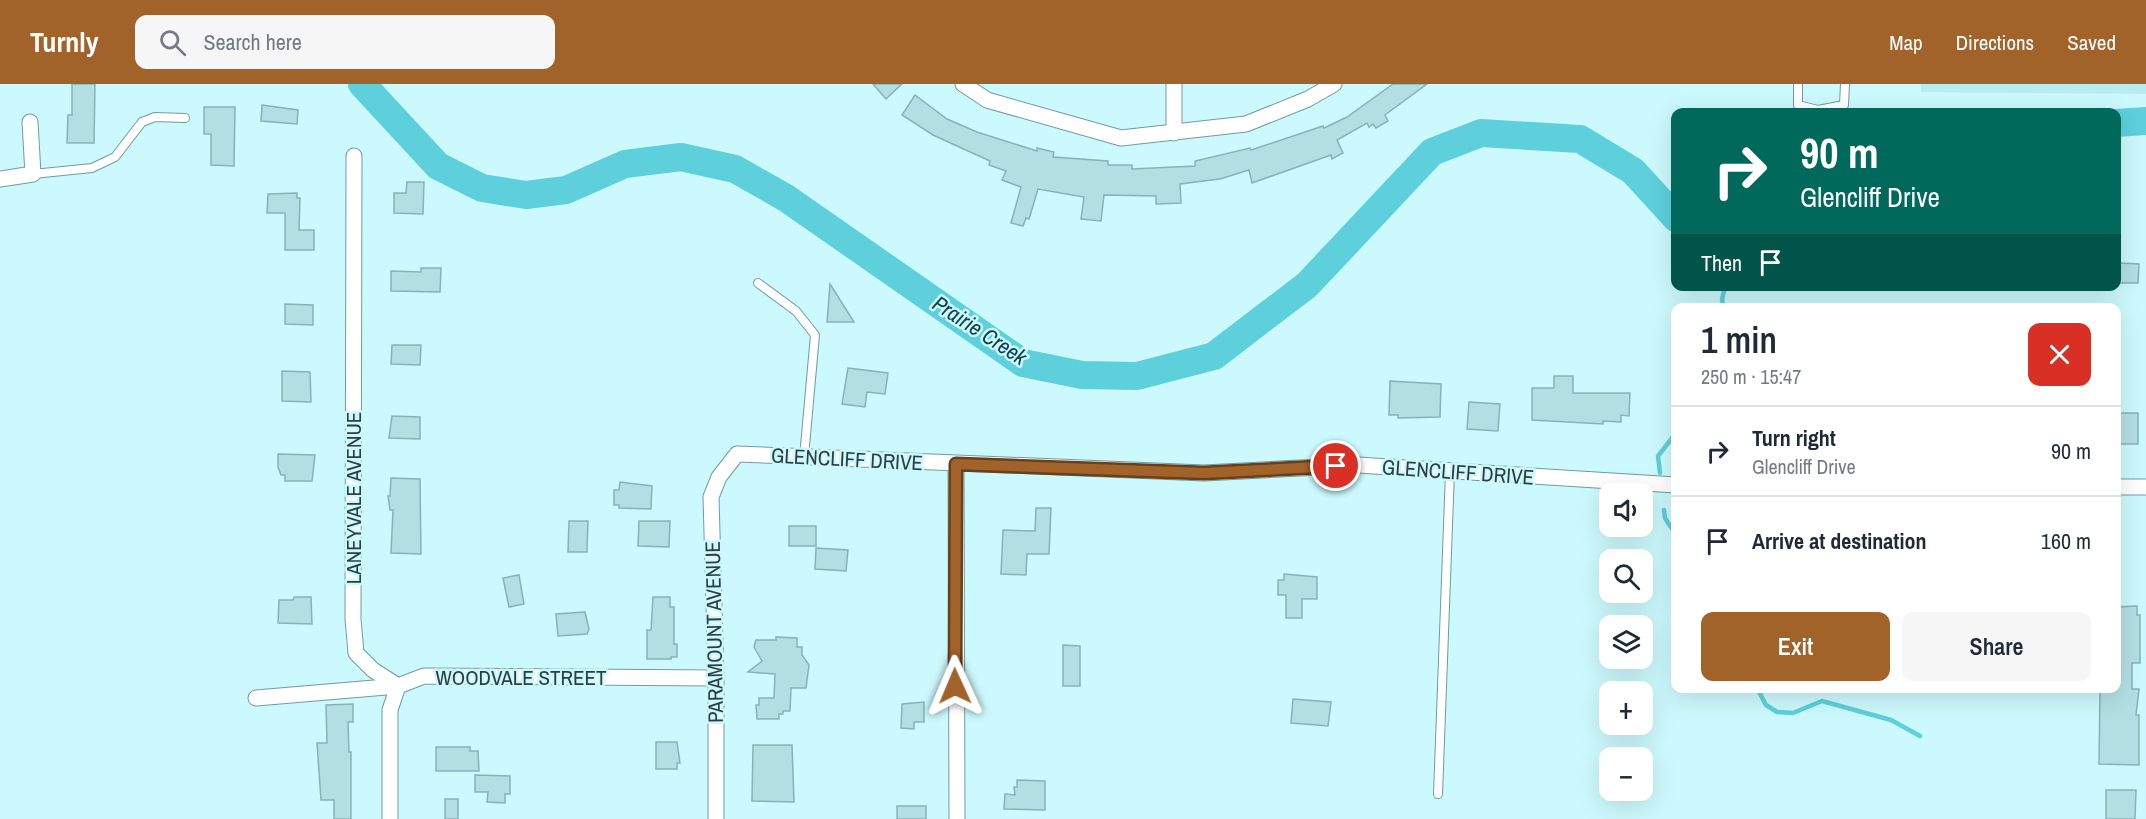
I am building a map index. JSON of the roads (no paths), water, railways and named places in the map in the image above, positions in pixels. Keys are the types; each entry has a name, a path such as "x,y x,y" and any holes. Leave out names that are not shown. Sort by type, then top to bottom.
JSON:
{"street":[{"path":"963,84 987,100 1121,138 1246,124 1308,99 1334,84"},
{"path":"1174,84 1174,133"},
{"path":"0,179 33,174 30,122"},
{"name":"LANEYVALE AVENUE","path":"354,156 352,543 354,630 356,652 373,670 398,686"},
{"name":"GLENCLIFF DRIVE","path":"737,454 1204,473 1358,465 1671,485"},
{"name":"PARAMOUNT AVENUE","path":"716,819 716,678 711,497 719,477 737,454"},
{"path":"956,464 957,819"},
{"path":"2121,487 2146,487"},
{"name":"WOODVALE STREET","path":"256,698 398,686 424,676 716,678"},
{"path":"390,819 390,710 398,686"}],"lane":[{"path":"1798,84 1798,105 1810,108"},
{"path":"1828,108 1844,105 1845,84"},
{"path":"33,174 92,168 115,158 142,122 155,117 185,118"},
{"path":"758,283 796,311 815,334 804,457"},
{"path":"1438,794 1450,472"}],"waterway":[{"name":"Prairie Creek","path":"362,84 438,166 482,188 526,195 566,190 625,164 681,157 735,169 786,198 1023,363 1082,375 1137,376 1214,356 1307,285 1432,152 1481,133 1580,139 1633,171 1671,213"},
{"name":"Prairie Creek","path":"2121,123 2146,121"},
{"path":"1723,303 1724,291"},
{"path":"1660,473 1658,456 1671,439"},
{"path":"1664,510 1665,518 1671,527"},
{"path":"1760,693 1766,705 1777,712 1793,713 1822,701 1891,720 1920,736"}]}
